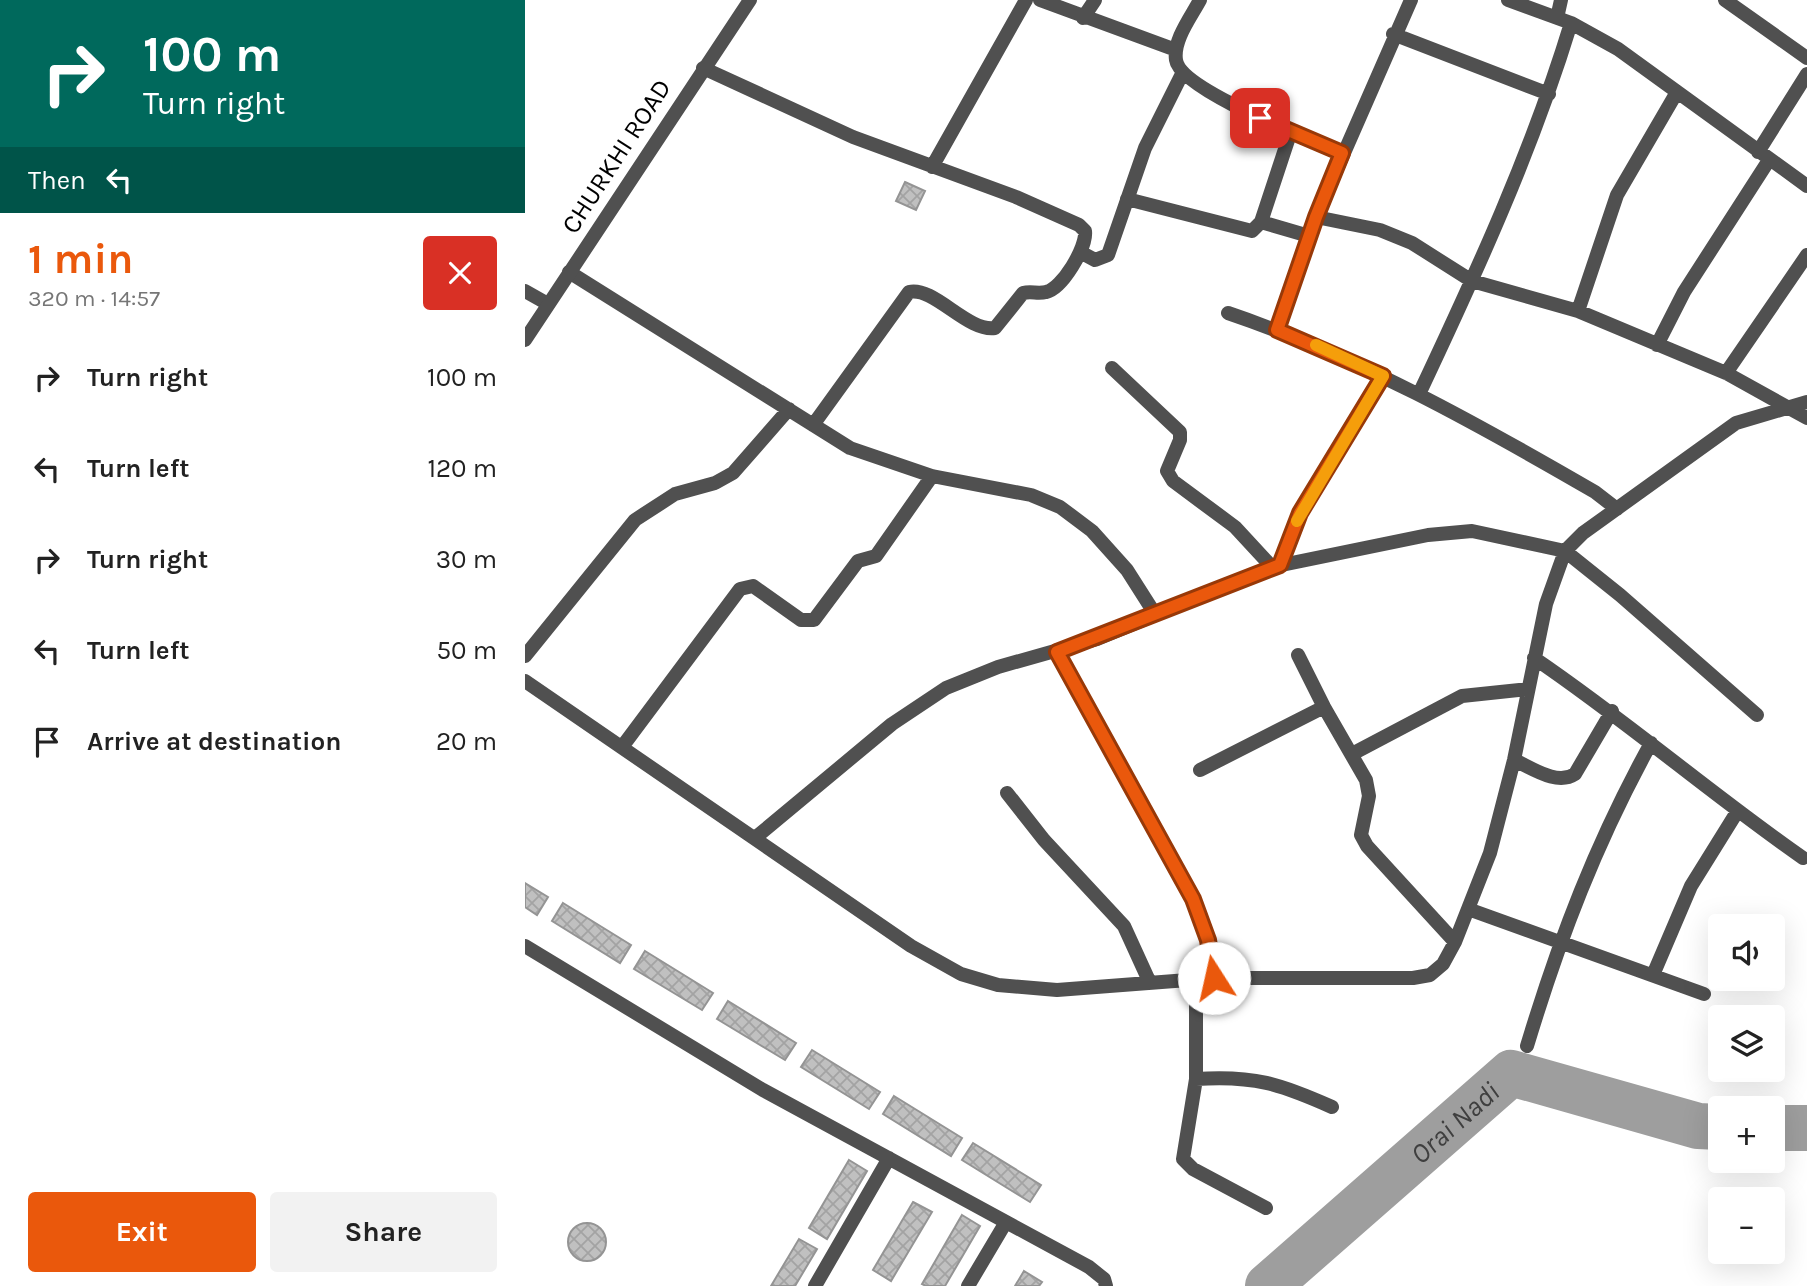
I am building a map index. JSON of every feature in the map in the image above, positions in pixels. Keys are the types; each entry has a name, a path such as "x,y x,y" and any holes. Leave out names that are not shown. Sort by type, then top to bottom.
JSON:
{"street":[{"name":"CHURKHI ROAD","path":"525,340 750,0"},
{"path":"932,167 1026,0"},
{"path":"1040,0 1176,50"},
{"path":"1083,18 1095,0"},
{"path":"1200,0 1176,50 1176,62 1182,74 1207,91 1342,153"},
{"path":"1277,330 1316,217 1393,34 1411,0"},
{"path":"1508,0 1564,20 1618,49 1807,186"},
{"path":"1420,393 1472,281 1549,94 1564,20 1561,0"},
{"path":"1725,0 1807,58"},
{"path":"1393,34 1549,94"},
{"path":"703,68 801,115 1016,197 1079,225 1086,241 1082,253 1048,292 1023,293 995,328 979,326 922,293 909,292 813,425"},
{"path":"1082,253 1095,260 1108,255 1146,148 1182,74"},
{"path":"1657,345 1807,74"},
{"path":"1578,311 1617,195 1677,92"},
{"path":"1127,199 1252,231 1261,222 1291,131"},
{"path":"1316,217 1380,230 1412,243 1472,281 1578,311 1726,373 1807,418"},
{"path":"1261,222 1309,236"},
{"path":"1726,373 1807,254"},
{"path":"569,272 850,448 932,476 1031,495 1060,508 1092,531 1128,570 1155,614"},
{"path":"525,290 548,304"},
{"path":"1228,313 1277,330 1420,393 1585,486 1618,509"},
{"path":"1112,368 1180,432 1180,440 1167,471 1173,481 1235,527 1276,566"},
{"path":"1276,566 1300,513 1383,376"},
{"path":"525,681 911,947 961,974 998,985 1057,990 1214,978 1413,978 1430,975 1443,964 1455,942 1490,852 1514,760 1546,604 1565,551 1618,509 1736,424 1760,414 1790,409 1807,402"},
{"path":"525,656 635,520 675,494 715,483 733,472 789,409"},
{"path":"622,747 740,589 753,586 801,620 814,620 857,561 876,556 932,476"},
{"path":"755,838 892,724 946,688 998,667 1057,652 1276,566 1414,538 1472,531 1565,551 1601,578 1757,715"},
{"path":"1057,652 1193,899 1208,940 1214,978"},
{"path":"1298,655 1366,780 1369,796 1361,835 1367,846 1455,942"},
{"path":"1534,658 1612,711 1737,811 1803,859"},
{"path":"1352,754 1462,696 1528,689"},
{"path":"1200,770 1324,707"},
{"path":"1514,760 1557,779 1567,779 1575,774 1612,711"},
{"path":"1527,1046 1559,941 1618,803 1651,743"},
{"path":"1007,793 1044,839 1124,926 1150,983"},
{"path":"1653,975 1691,886 1737,811"},
{"path":"1468,909 1704,994"},
{"path":"525,946 763,1090 1089,1267 1104,1279 1106,1286"},
{"path":"1196,979 1196,1079 1183,1158 1193,1169 1266,1208"},
{"path":"1196,1079 1240,1078 1283,1085 1332,1107"},
{"path":"815,1286 889,1158"},
{"path":"968,1286 1006,1222"}],"building":[{"path":"905,182 925,191 916,210 896,201"},
{"path":"525,883 548,897 537,915 525,907"},
{"path":"563,903 631,945 620,963 552,921"},
{"path":"645,951 713,993 702,1010 634,969"},
{"path":"728,1001 796,1043 785,1060 717,1019"},
{"path":"812,1050 880,1092 869,1109 801,1067"},
{"path":"894,1096 962,1138 951,1156 883,1114"},
{"path":"973,1143 1041,1185 1030,1202 962,1160"},
{"path":"849,1160 867,1171 827,1239 809,1228"},
{"path":"913,1202 932,1212 891,1281 873,1270"},
{"path":"962,1215 980,1226 945,1286 922,1284"},
{"path":"587,1223 601,1228 606,1242 601,1256 587,1261 573,1256 568,1242 573,1228"},
{"path":"799,1239 817,1249 795,1286 771,1286"},
{"path":"1024,1271 1042,1282 1039,1286 1015,1286"}],"waterway":[{"name":"Orai Nadi","path":"1268,1286 1511,1073 1698,1126 1708,1126"},
{"name":"Orai Nadi","path":"1785,1128 1807,1128"}],"slow traffic":[{"path":"1297,521 1383,376 1316,345"}],"route":[{"path":"1214,978 1208,940 1193,899 1158,831 1057,652 1097,639 1280,565 1300,513 1383,376 1277,330 1316,217 1342,153 1260,118"}]}
